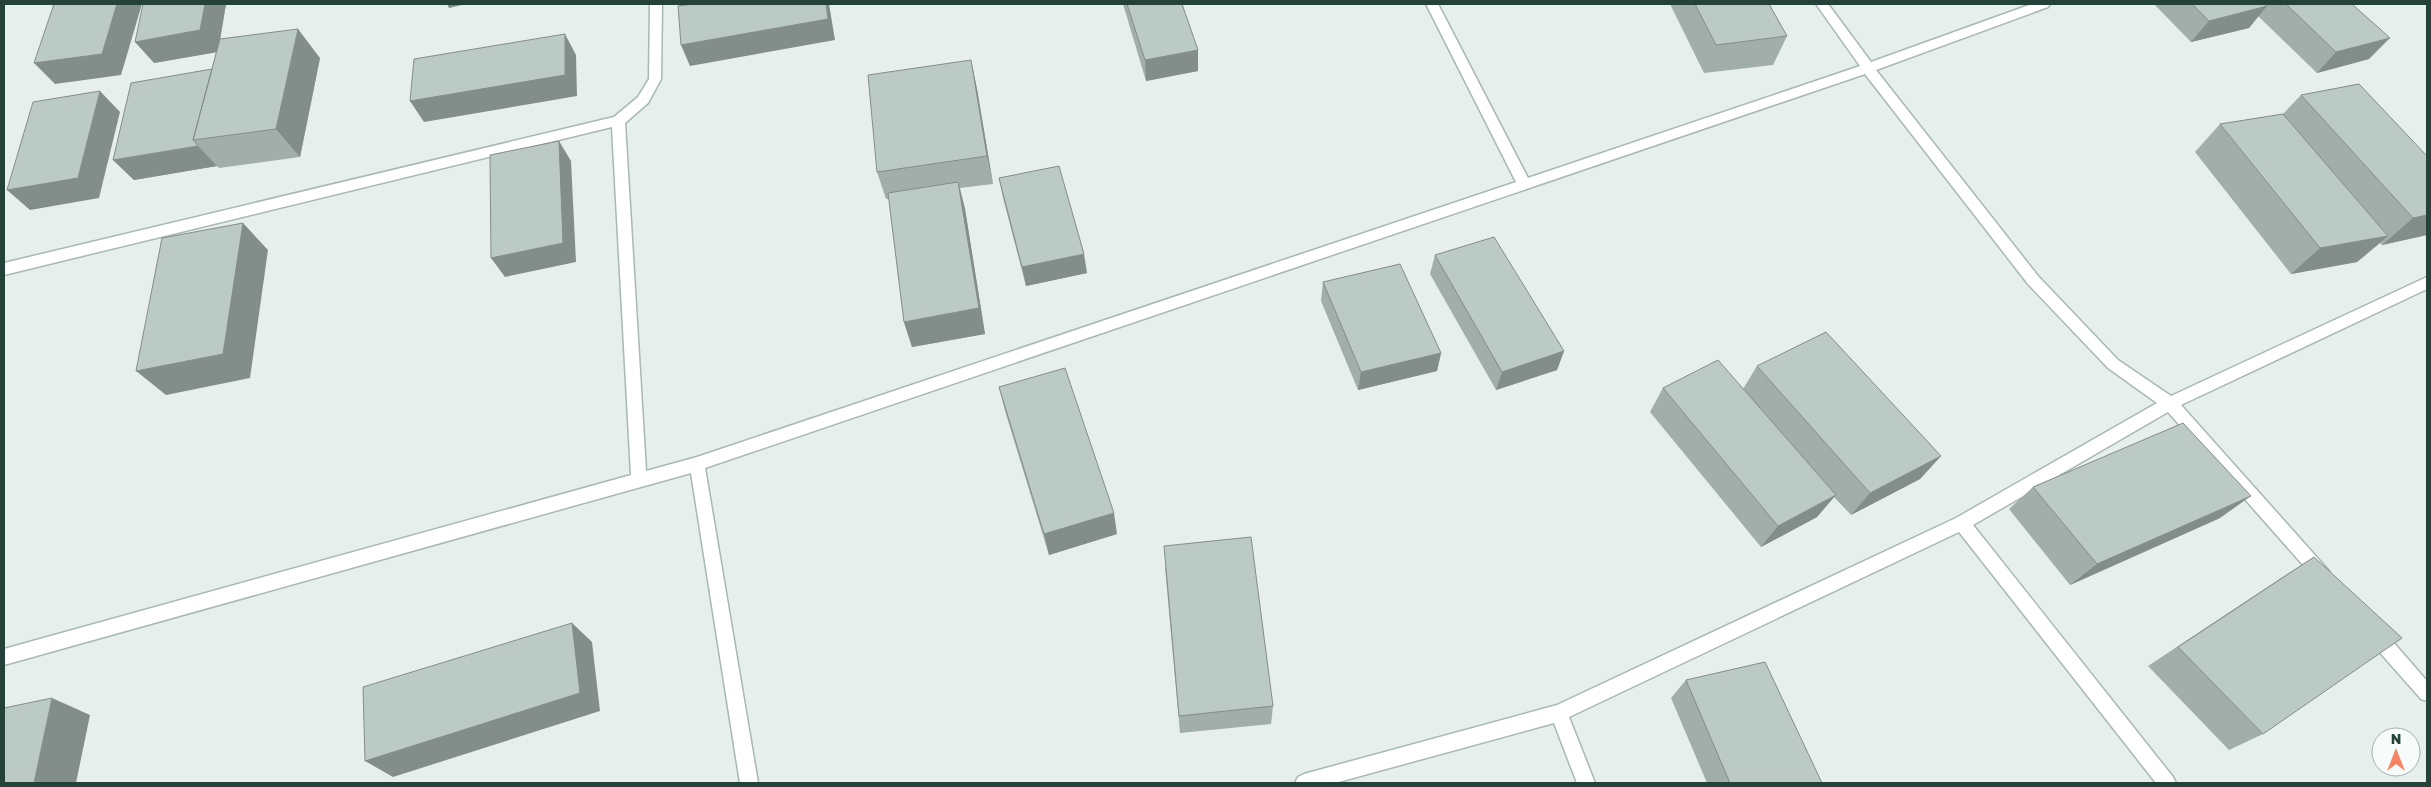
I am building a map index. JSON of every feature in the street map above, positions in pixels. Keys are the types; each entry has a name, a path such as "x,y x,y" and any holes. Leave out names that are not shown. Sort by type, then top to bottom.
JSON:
{"street":[{"path":"4,269 618,121 644,100 655,79 656,4"},
{"path":"1432,4 1524,182"},
{"path":"1822,4 1868,68 2033,280 2113,364 2170,403 2335,589"},
{"path":"4,657 697,464 1524,182 1868,68 2044,4"},
{"path":"618,121 639,479"},
{"path":"1304,783 1559,713 1962,523 2170,403 2427,282"},
{"path":"697,464 749,783"},
{"path":"1962,523 2167,783"},
{"path":"2361,619 2427,693"},
{"path":"1559,713 1586,783"}],"building":[{"path":"54,4 117,4 102,54 34,63"},
{"path":"143,4 205,4 200,30 135,42"},
{"path":"693,4 826,4 828,19 681,45 678,6"},
{"path":"1127,4 1182,4 1198,50 1145,60"},
{"path":"1695,4 1769,4 1787,36 1716,45"},
{"path":"2192,4 2264,4 2267,6 2209,21"},
{"path":"2286,4 2352,4 2390,38 2336,52"},
{"path":"298,29 276,129 193,140 220,39"},
{"path":"565,34 565,75 410,101 414,59"},
{"path":"971,60 987,156 877,172 868,75"},
{"path":"212,69 193,140 198,146 113,160 131,83"},
{"path":"2359,84 2427,156 2427,215 2413,218 2301,95"},
{"path":"100,91 78,178 7,190 33,102"},
{"path":"2283,114 2388,236 2320,248 2220,124"},
{"path":"559,141 563,243 491,258 490,155"},
{"path":"1059,166 1084,254 1022,267 999,178"},
{"path":"958,182 979,308 904,322 888,193"},
{"path":"243,223 223,354 136,371 162,238"},
{"path":"1494,237 1564,351 1502,372 1435,255"},
{"path":"1400,264 1441,353 1361,372 1323,282"},
{"path":"1826,332 1941,456 1870,493 1757,366"},
{"path":"1718,360 1836,495 1778,526 1663,388"},
{"path":"1065,368 1114,513 1044,534 999,387"},
{"path":"2183,423 2251,496 2097,564 2033,487"},
{"path":"1251,537 1273,706 1179,716 1164,546"},
{"path":"2314,557 2402,638 2263,734 2178,647"},
{"path":"572,623 580,693 365,761 363,687"},
{"path":"1765,662 1822,783 1730,783 1686,680"},
{"path":"52,698 34,783 4,783 4,708"}]}
